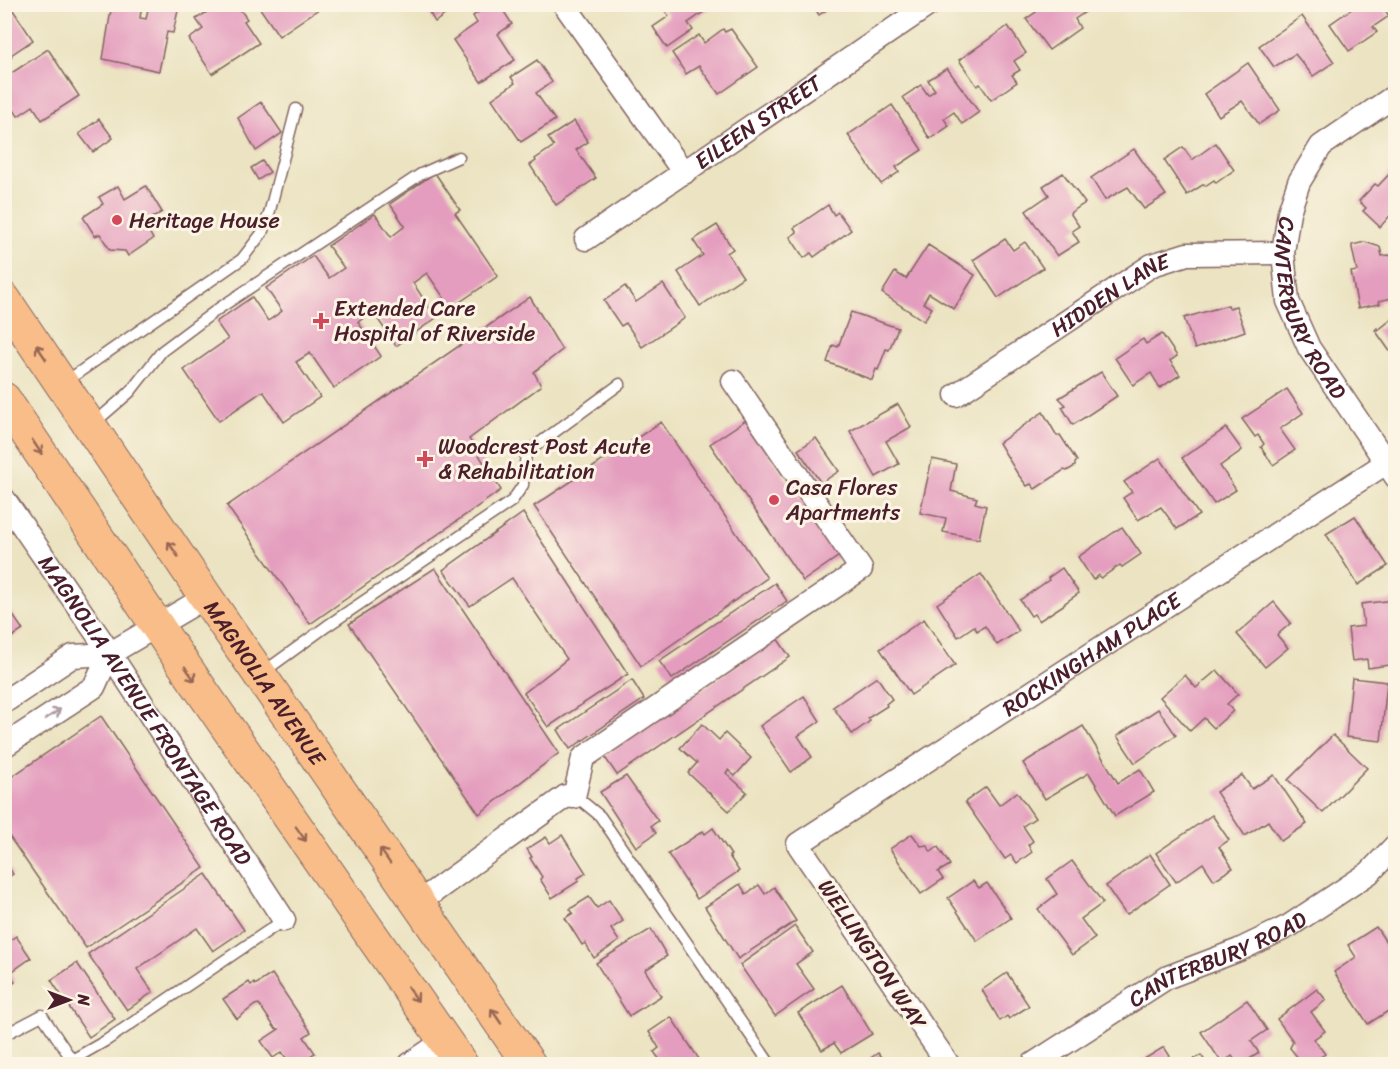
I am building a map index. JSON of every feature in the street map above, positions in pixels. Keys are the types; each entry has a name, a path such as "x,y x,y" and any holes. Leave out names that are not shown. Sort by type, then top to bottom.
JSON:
{"main road":[{"name":"MAGNOLIA AVENUE","path":"4,299 206,597 529,1065"},
{"path":"4,399 157,625 453,1052"}],"street":[{"path":"564,4 684,173"},
{"name":"EILEEN STREET","path":"586,239 925,6"},
{"name":"CANTERBURY ROAD","path":"1391,470 1309,348 1288,301 1283,253 1289,212 1299,182 1321,146 1395,95"},
{"name":"HIDDEN LANE","path":"956,395 1152,265 1187,254 1283,253"},
{"path":"418,903 566,796 574,797 583,758 861,569 733,381"},
{"name":"ROCKINGHAM PLACE","path":"798,844 1391,470"},
{"name":"MAGNOLIA AVENUE FRONTAGE ROAD","path":"4,499 284,920"},
{"path":"4,702 73,656 109,654 206,597"},
{"path":"4,746 94,687 109,654"},
{"name":"WELLINGTON WAY","path":"798,844 948,1065"},
{"name":"CANTERBURY ROAD","path":"1033,1065 1168,977 1239,950 1289,926 1369,873 1395,845"},
{"path":"410,1065 453,1052"}],"lane":[{"path":"62,384 242,259 262,233 269,214 296,109"},
{"path":"90,426 130,392 162,351 218,309 411,180 459,157"},
{"path":"260,675 327,626 512,501 523,485 526,453 620,384"},
{"path":"574,797 600,816 770,1065"},
{"path":"4,1035 42,1015 72,1060 107,1040 284,920"}],"building":[{"path":"4,4 9,4 33,40 4,62"},
{"path":"112,4 142,4 140,18 146,19 149,4 179,6 173,33 167,32 159,71 103,59"},
{"path":"257,4 326,4 279,36"},
{"path":"424,4 460,4 435,22"},
{"path":"460,4 479,4 467,13"},
{"path":"490,4 499,4 512,24 498,34 515,60 481,82 453,40 477,23 473,16"},
{"path":"655,4 715,4 688,23 693,30 667,48 653,27 669,16 663,8 659,11"},
{"path":"812,4 835,4 819,15"},
{"path":"1039,4 1088,4 1091,8 1075,19 1080,28 1049,50 1026,19 1036,12 1033,8"},
{"path":"1359,4 1381,4 1389,16 1373,27 1377,32 1349,51 1330,24"},
{"path":"218,5 237,5 247,19 244,21 259,43 212,74 189,39 203,29 196,19"},
{"path":"1302,16 1334,62 1313,76 1295,54 1274,67 1259,46"},
{"path":"1008,26 1026,53 1014,61 1020,70 1012,75 1017,82 991,100 980,84 977,86 959,60"},
{"path":"723,29 725,32 731,29 758,67 719,94 699,66 686,74 672,53 699,35 704,43"},
{"path":"48,49 79,96 42,120 33,106 18,116 4,95 4,78"},
{"path":"537,60 552,82 536,93 555,120 521,142 492,99 515,83 511,77"},
{"path":"1248,63 1280,110 1259,124 1242,101 1219,116 1204,94"},
{"path":"947,68 979,112 962,124 954,112 944,119 949,126 930,139 903,97 921,85 928,95 935,90 928,80"},
{"path":"261,102 282,133 256,151 238,118"},
{"path":"892,105 922,150 896,167 899,172 881,184 848,135"},
{"path":"99,119 113,138 93,152 79,134"},
{"path":"574,121 588,142 576,150 596,178 556,205 530,165 554,146 548,138"},
{"path":"1216,143 1234,170 1216,183 1214,180 1205,186 1204,184 1187,195 1164,160 1183,147 1192,160"},
{"path":"1134,149 1166,195 1144,209 1128,187 1105,200 1091,178"},
{"path":"262,161 270,172 258,180 251,168"},
{"path":"1396,167 1396,209 1380,227 1363,211 1366,208 1359,201 1375,184 1378,186"},
{"path":"435,173 460,210 455,213 498,276 451,308 427,273 413,283 436,318 396,346 373,312 358,322 381,356 334,388 310,353 296,362 320,397 284,422 263,391 219,421 184,370 228,339 216,322 252,297 268,321 282,311 266,288 313,256 329,278 344,268 328,246 375,214 391,237 405,226 390,204"},
{"path":"1063,173 1085,203 1070,213 1079,226 1072,231 1079,242 1057,256 1026,211 1049,195 1043,186"},
{"name":"Heritage House","path":"118,186 125,199 146,186 162,212 144,223 153,239 128,256 125,251 110,250 100,234 95,236 83,217 103,204 99,197"},
{"path":"828,205 834,215 838,212 851,230 814,257 811,253 804,258 790,237 797,232 794,228"},
{"path":"717,225 733,249 727,253 743,277 700,306 678,272 703,255 693,240"},
{"path":"1005,239 1013,250 1025,242 1043,268 998,298 973,260"},
{"path":"1365,242 1380,247 1382,256 1389,255 1396,260 1396,297 1379,301 1380,304 1358,308 1351,272 1357,271 1352,245"},
{"path":"928,245 975,275 954,309 929,293 923,303 932,308 924,321 882,293 895,272 906,279"},
{"path":"663,284 685,318 642,347 626,323 621,326 604,301 625,286 636,302"},
{"path":"530,297 562,350 534,372 541,386 469,439 501,490 310,624 227,506"},
{"path":"1228,305 1229,308 1236,306 1245,331 1195,349 1184,318"},
{"path":"851,312 898,328 872,380 827,362 833,345 838,347"},
{"path":"1396,316 1396,360 1375,330"},
{"path":"1162,334 1177,356 1170,361 1180,375 1160,388 1151,373 1133,385 1115,358 1143,339 1146,344"},
{"path":"1101,372 1117,396 1073,425 1062,407 1066,405 1059,398"},
{"path":"1287,389 1303,413 1280,429 1295,450 1273,465 1261,447 1264,444 1258,435 1255,437 1242,419"},
{"path":"898,404 911,427 886,441 899,464 876,477 850,431"},
{"path":"1043,412 1057,436 1060,435 1077,461 1075,466 1067,471 1064,470 1035,489 1031,484 1027,486 999,443"},
{"name":"Casa Flores Apartments","path":"746,420 839,556 803,581 710,444"},
{"path":"661,422 767,578 641,666 534,506"},
{"path":"1226,428 1242,450 1220,466 1236,490 1214,504 1182,458"},
{"name":"Casa Flores Apartments","path":"816,438 839,471 821,483 798,450"},
{"path":"1160,458 1199,515 1177,529 1161,507 1138,520 1123,498 1132,492 1124,482"},
{"path":"932,459 956,464 951,491 977,498 975,503 986,506 979,539 943,532 946,518 920,513"},
{"path":"523,513 628,674 548,727 524,693 567,659 512,578 470,606 443,570"},
{"path":"1355,516 1388,566 1358,585 1326,534"},
{"path":"1122,527 1141,554 1122,567 1120,565 1101,578 1099,575 1093,580 1078,557"},
{"path":"435,568 559,753 479,814 349,624"},
{"path":"1062,568 1079,593 1039,621 1034,614 1031,616 1020,600"},
{"path":"981,574 1019,631 997,645 985,626 977,631 974,626 958,637 937,604"},
{"name":"Casa Flores Apartments","path":"775,583 787,601 672,679 659,661"},
{"path":"1394,600 1396,664 1368,668 1367,659 1352,661 1348,628 1364,626 1361,604"},
{"path":"4,602 23,630 4,642"},
{"path":"1274,602 1291,623 1277,635 1288,648 1265,667 1237,634"},
{"path":"924,619 955,665 911,695 880,649"},
{"path":"777,638 790,657 617,775 604,756"},
{"path":"1217,670 1238,694 1227,704 1233,711 1214,728 1204,718 1190,731 1160,697 1185,675 1196,688"},
{"path":"877,677 892,699 886,704 887,706 868,718 870,721 852,734 833,707"},
{"path":"1352,678 1387,682 1381,741 1346,737"},
{"path":"632,680 644,699 570,749 558,730"},
{"path":"804,696 820,721 798,736 812,757 791,772 760,726"},
{"path":"1158,709 1176,735 1135,763 1117,736"},
{"path":"101,716 204,868 86,948 4,829 4,782"},
{"path":"702,724 719,740 725,733 751,758 735,776 728,770 726,773 747,792 729,811 688,773 697,763 680,748"},
{"path":"1083,726 1118,783 1140,769 1154,792 1115,816 1089,773 1045,799 1023,763"},
{"path":"1333,735 1367,768 1323,813 1288,780"},
{"path":"1242,775 1252,789 1274,775 1307,824 1281,841 1268,821 1245,836 1216,792"},
{"path":"626,776 658,821 651,826 656,833 636,847 600,792"},
{"path":"986,787 999,805 1017,792 1035,818 1023,826 1033,841 1028,845 1032,852 1017,863 1011,855 1005,859 965,802"},
{"path":"1212,815 1229,840 1219,847 1233,868 1214,880 1203,863 1176,882 1156,853"},
{"path":"713,828 739,871 697,899 668,854 703,831 705,834"},
{"path":"912,834 921,846 927,845 931,852 938,847 950,865 938,872 943,879 921,894 890,849"},
{"path":"562,835 586,873 578,878 579,881 552,898 540,879 542,877 527,849 546,837 550,843"},
{"path":"1150,854 1170,884 1126,915 1106,886"},
{"path":"4,861 13,874 4,880"},
{"path":"1072,861 1103,903 1081,919 1095,938 1072,955 1038,909 1057,894 1047,879"},
{"path":"206,874 244,930 213,951 197,928 137,969 153,992 127,1010 88,954"},
{"path":"973,881 979,888 987,883 1011,918 977,941 948,898"},
{"path":"740,884 746,894 759,885 765,894 774,887 796,921 738,959 705,907"},
{"path":"589,897 597,908 609,900 623,921 611,929 619,941 594,958 585,943 582,945 565,918 573,913 570,909"},
{"path":"795,926 813,952 796,964 814,989 775,1016 740,965"},
{"path":"1376,927 1396,957 1396,1006 1368,1024 1334,972 1356,957 1348,945"},
{"path":"651,929 667,956 645,970 661,996 629,1016 596,963"},
{"path":"4,934 9,941 16,936 31,958 10,973 15,982 4,990"},
{"path":"77,963 115,1019 89,1037 51,980"},
{"path":"1007,973 1029,1006 1009,1019 1007,1016 1000,1021 982,990"},
{"path":"272,974 311,1032 304,1037 315,1053 297,1064 290,1064 282,1052 273,1058 261,1041 279,1029 275,1028 259,1004 237,1019 223,999 249,982 255,985"},
{"path":"842,985 872,1034 841,1053 834,1043 822,1050 798,1013"},
{"path":"1317,989 1326,1000 1311,1012 1325,1031 1314,1039 1325,1054 1310,1064 1303,1064 1290,1048 1293,1041 1277,1019"},
{"path":"1247,1000 1267,1030 1251,1041 1259,1053 1242,1064 1238,1064 1232,1056 1222,1063 1201,1032"},
{"path":"671,1017 701,1062 698,1064 663,1064 654,1052 659,1048 649,1032"},
{"path":"1164,1047 1175,1064 1136,1064"},
{"path":"878,1053 886,1064 862,1064"},
{"path":"1201,1055 1207,1064 1186,1064"}],"place":[{"name":"Heritage House","path":"117,220"},
{"name":"Extended Care Hospital of Riverside","path":"321,321"},
{"name":"Woodcrest Post Acute & Rehabilitation","path":"425,459"},
{"name":"Casa Flores Apartments","path":"774,500"}]}
